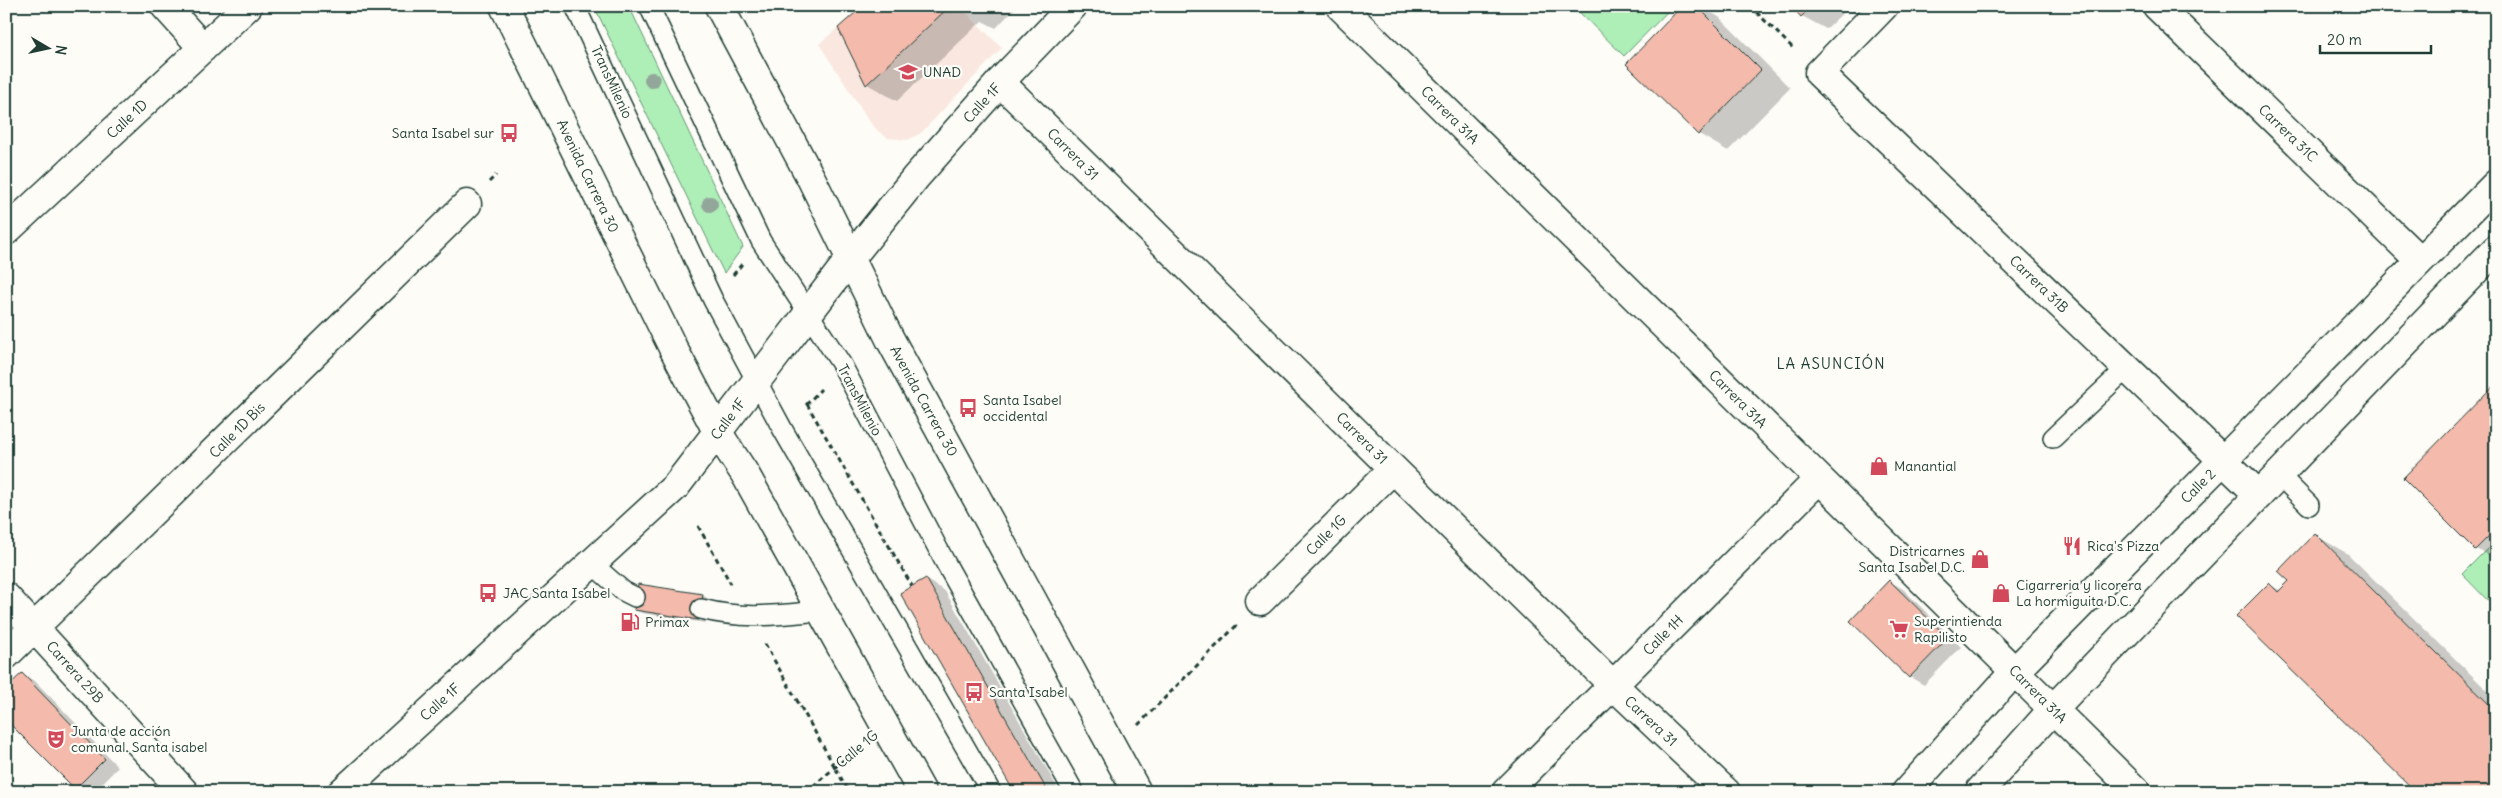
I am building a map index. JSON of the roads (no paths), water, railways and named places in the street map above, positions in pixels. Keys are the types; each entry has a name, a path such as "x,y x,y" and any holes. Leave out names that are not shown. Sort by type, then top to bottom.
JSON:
{"main road":[{"path":"165,6 203,48"},
{"name":"Calle 1D","path":"6,232 248,6"},
{"name":"Avenida Carrera 30","path":"504,6 673,348 718,433 744,474 922,792"},
{"name":"Avenida Carrera 30","path":"719,6 812,180 890,339 1137,792"},
{"name":"Calle 1F","path":"342,792 676,486 808,313 916,177 1000,82 1073,6"},
{"name":"Carrera 31A","path":"1340,6 2137,792"},
{"name":"Carrera 31B","path":"1884,6 1819,74 2259,495"},
{"name":"Carrera 31C","path":"2157,6 2420,260"},
{"name":"Carrera 31","path":"1000,82 1613,685 1726,792"},
{"name":"Calle 2","path":"1906,792 2015,671 2496,184"},
{"name":"Calle 1D Bis","path":"6,655 467,204"},
{"path":"1979,792 2053,709 2496,249"},
{"name":"Calle 1G","path":"1260,601 1393,469"},
{"name":"Calle 1H","path":"1506,792 1819,479"},
{"name":"Carrera 29B","path":"6,597 184,792"}],"lane":[{"name":"TransMilenio","path":"575,6 713,300 757,381 991,792"},
{"name":"TransMilenio","path":"649,6 761,241 842,365 945,562 1074,792"},
{"path":"2053,438 2127,368"},
{"path":"2278,474 2309,505"},
{"path":"591,563 623,591 635,597"},
{"path":"701,609 734,617 821,611"}],"place":[{"name":"UNAD","path":"908,72"},
{"name":"Santa Isabel sur","path":"509,133"},
{"name":"Santa Isabel occidental","path":"968,408"},
{"name":"Manantial","path":"1879,466"},
{"name":"Rica's Pizza","path":"2072,546"},
{"name":"Districarnes Santa Isabel D.C.","path":"1980,559"},
{"name":"JAC Santa Isabel","path":"488,593"},
{"name":"Cigarreria y licorera La hormiguita D.C.","path":"2001,593"},
{"name":"Primax","path":"630,622"},
{"name":"Superintienda Rapilisto","path":"1899,629"},
{"name":"Santa Isabel","path":"974,692"},
{"name":"Junta de acción comunal. Santa isabel","path":"56,739"}],"district":[{"name":"LA ASUNCIÓN","path":"1831,363"}]}
